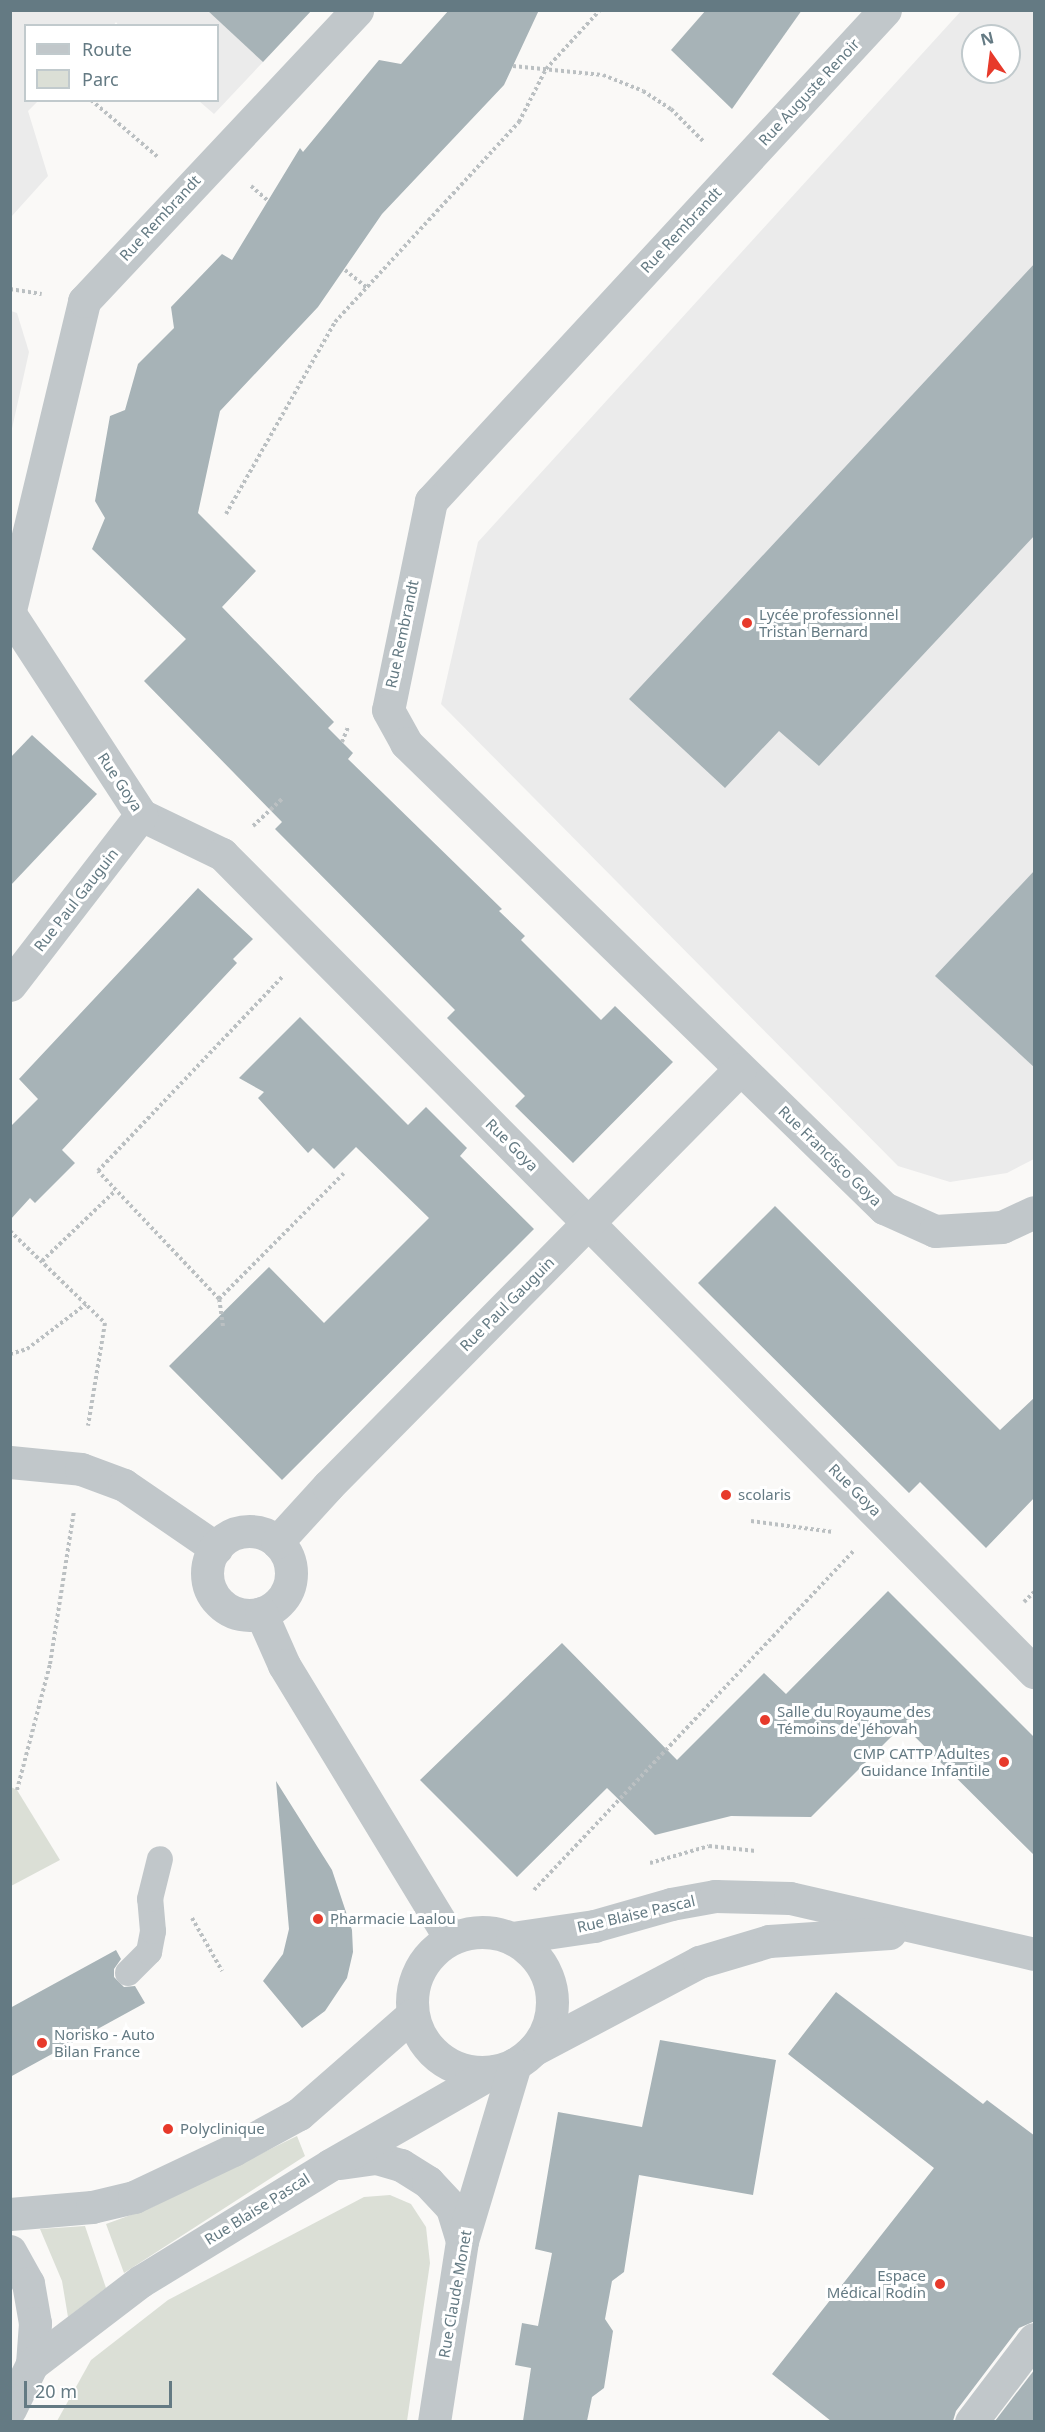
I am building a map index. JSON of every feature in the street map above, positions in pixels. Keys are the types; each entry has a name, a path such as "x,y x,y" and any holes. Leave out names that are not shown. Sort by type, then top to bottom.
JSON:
{"street":[{"name":"Rue Rembrandt","path":"10,612 84,301 190,185 357,10"},
{"name":"Rue Auguste Renoir","path":"734,172 885,10"},
{"name":"Rue Rembrandt","path":"734,172 431,501 387,710 406,743 740,1069"},
{"name":"Rue Goya","path":"10,612 141,815 222,854 588,1221 875,1528 1035,1672"},
{"name":"Rue Paul Gauguin","path":"10,985 141,815"},
{"name":"Rue Francisco Goya","path":"740,1069 884,1208 935,1231 1002,1227 1035,1212"},
{"name":"Rue Paul Gauguin","path":"277,1542 588,1221 740,1069"},
{"path":"10,1462 81,1469 124,1485 216,1548"},
{"path":"252,1531 277,1542 290,1563 288,1588 282,1599 261,1613 235,1613 214,1597 207,1572 216,1548 238,1532 252,1531"},
{"path":"261,1613 284,1665 450,1938"},
{"name":"Rue Blaise Pascal","path":"502,1935 594,1926 671,1904 715,1896 790,1898 1035,1954"},
{"name":"Rue Blaise Pascal","path":"32,2364 141,2281 330,2165 699,1962 769,1941 835,1934 938,1932"},
{"path":"502,1935 530,1951 544,1968 551,1989 552,2011 546,2033 514,2062 472,2072 442,2060 419,2035 412,2015 412,1992 418,1970 432,1952 450,1938 502,1935"},
{"path":"10,2214 92,2207 134,2197 233,2150 300,2114 412,2015"},
{"name":"Rue Claude Monet","path":"434,2421 462,2241 514,2062"},
{"path":"330,2165 376,2158 401,2165 428,2182 452,2208 462,2241"},
{"path":"10,2251 28,2283 35,2323 32,2364 10,2409"},
{"path":"971,2421 1035,2339"}],"lane":[{"path":"128,1973 149,1952 153,1931 150,1899 160,1859"}],"path":[{"path":"226,514 335,322 519,122 546,69 600,10"},
{"path":"513,66 603,75 643,91 671,109 734,172"},
{"path":"93,102 190,185"},
{"path":"345,270 367,288"},
{"path":"223,1326 219,1299 98,1171 313,945"},
{"path":"219,1299 344,1173"},
{"path":"42,1261 115,1191"},
{"path":"10,1354 27,1349 86,1304"},
{"path":"751,1521 875,1528"},
{"path":"502,1935 875,1528"}],"shaded area":[{"path":"11,11 311,11 214,114 200,102 219,102 219,24 118,24 116,22 114,24 24,24 24,102 37,102 28,111 48,176 11,217"},
{"name":"Lycée professionnel Tristan Bernard","path":"961,11 1034,11 1034,1159 1007,1173 950,1182 898,1166 441,704 478,542"},
{"path":"11,311 17,313 29,352 11,433"}],"green space":[{"path":"11,1787 17,1790 60,1860 11,1886"},
{"path":"297,2136 305,2156 124,2273 106,2224 150,2208"},
{"path":"390,2195 411,2204 426,2227 430,2263 407,2421 57,2421 91,2360 168,2300 364,2197"},
{"path":"85,2226 106,2288 68,2317 62,2281 40,2229"}],"building":[{"path":"207,10 312,10 263,62"},
{"path":"449,10 539,10 504,85 382,214 318,307 220,411 198,513 256,571 222,607 334,722 328,728 353,753 348,759 502,909 499,911 525,936 521,940 601,1020 615,1006 673,1062 573,1163 515,1106 525,1096 447,1018 455,1010 275,829 282,822 144,681 186,639 92,549 105,518 95,501 110,416 125,410 138,364 174,328 171,307 222,254 232,260 300,148 303,152 379,60 401,64"},
{"path":"706,10 802,10 732,109 671,50"},
{"path":"1035,263 1035,535 819,766 779,731 725,788 629,699"},
{"path":"32,735 97,794 10,886 10,758"},
{"path":"1035,870 1035,1068 935,976"},
{"path":"198,888 253,939 233,959 237,963 62,1150 75,1163 35,1203 30,1198 10,1220 10,1127 38,1099 19,1079"},
{"path":"300,1017 408,1125 426,1107 467,1148 460,1156 534,1229 282,1480 169,1366 269,1267 324,1323 429,1218 356,1147 334,1169 313,1148 308,1153 258,1098 264,1092 239,1078"},
{"path":"775,1206 1000,1430 1035,1397 1035,1497 986,1548 920,1482 909,1493 698,1283"},
{"path":"888,1591 1035,1738 1035,1856 903,1725 811,1817 731,1816 655,1835 607,1788 517,1877 420,1780 562,1643 677,1760 764,1673 786,1694"},
{"name":"Pharmacie Laalou","path":"276,1781 332,1870 352,1930 353,1952 347,1978 325,2011 302,2028 263,1981 283,1954 289,1929"},
{"name":"Norisko - Auto Bilan France","path":"116,1950 121,1959 114,1969 114,1977 124,1987 135,1986 145,2003 10,2077 10,2008"},
{"name":"Espace Médical Rodin","path":"836,1992 983,2104 987,2100 1035,2136 1035,2321 1019,2328 956,2411 953,2421 831,2421 772,2374 934,2168 788,2054"},
{"path":"660,2040 776,2060 753,2195 639,2175 624,2272 612,2281 605,2319 613,2331 604,2388 592,2397 587,2421 523,2421 531,2368 515,2365 522,2323 538,2326 552,2253 535,2249 558,2112 642,2127"},
{"path":"1035,2369 1035,2421 995,2421"}],"place":[{"name":"Lycée professionnel Tristan Bernard","path":"747,623"},
{"name":"scolaris","path":"726,1495"},
{"name":"Salle du Royaume des Témoins de Jéhovah","path":"765,1720"},
{"name":"CMP CATTP Adultes Guidance Infantile","path":"1004,1762"},
{"name":"Pharmacie Laalou","path":"318,1919"},
{"name":"Norisko - Auto Bilan France","path":"42,2043"},
{"name":"Polyclinique","path":"168,2129"},
{"name":"Espace Médical Rodin","path":"940,2284"}]}
